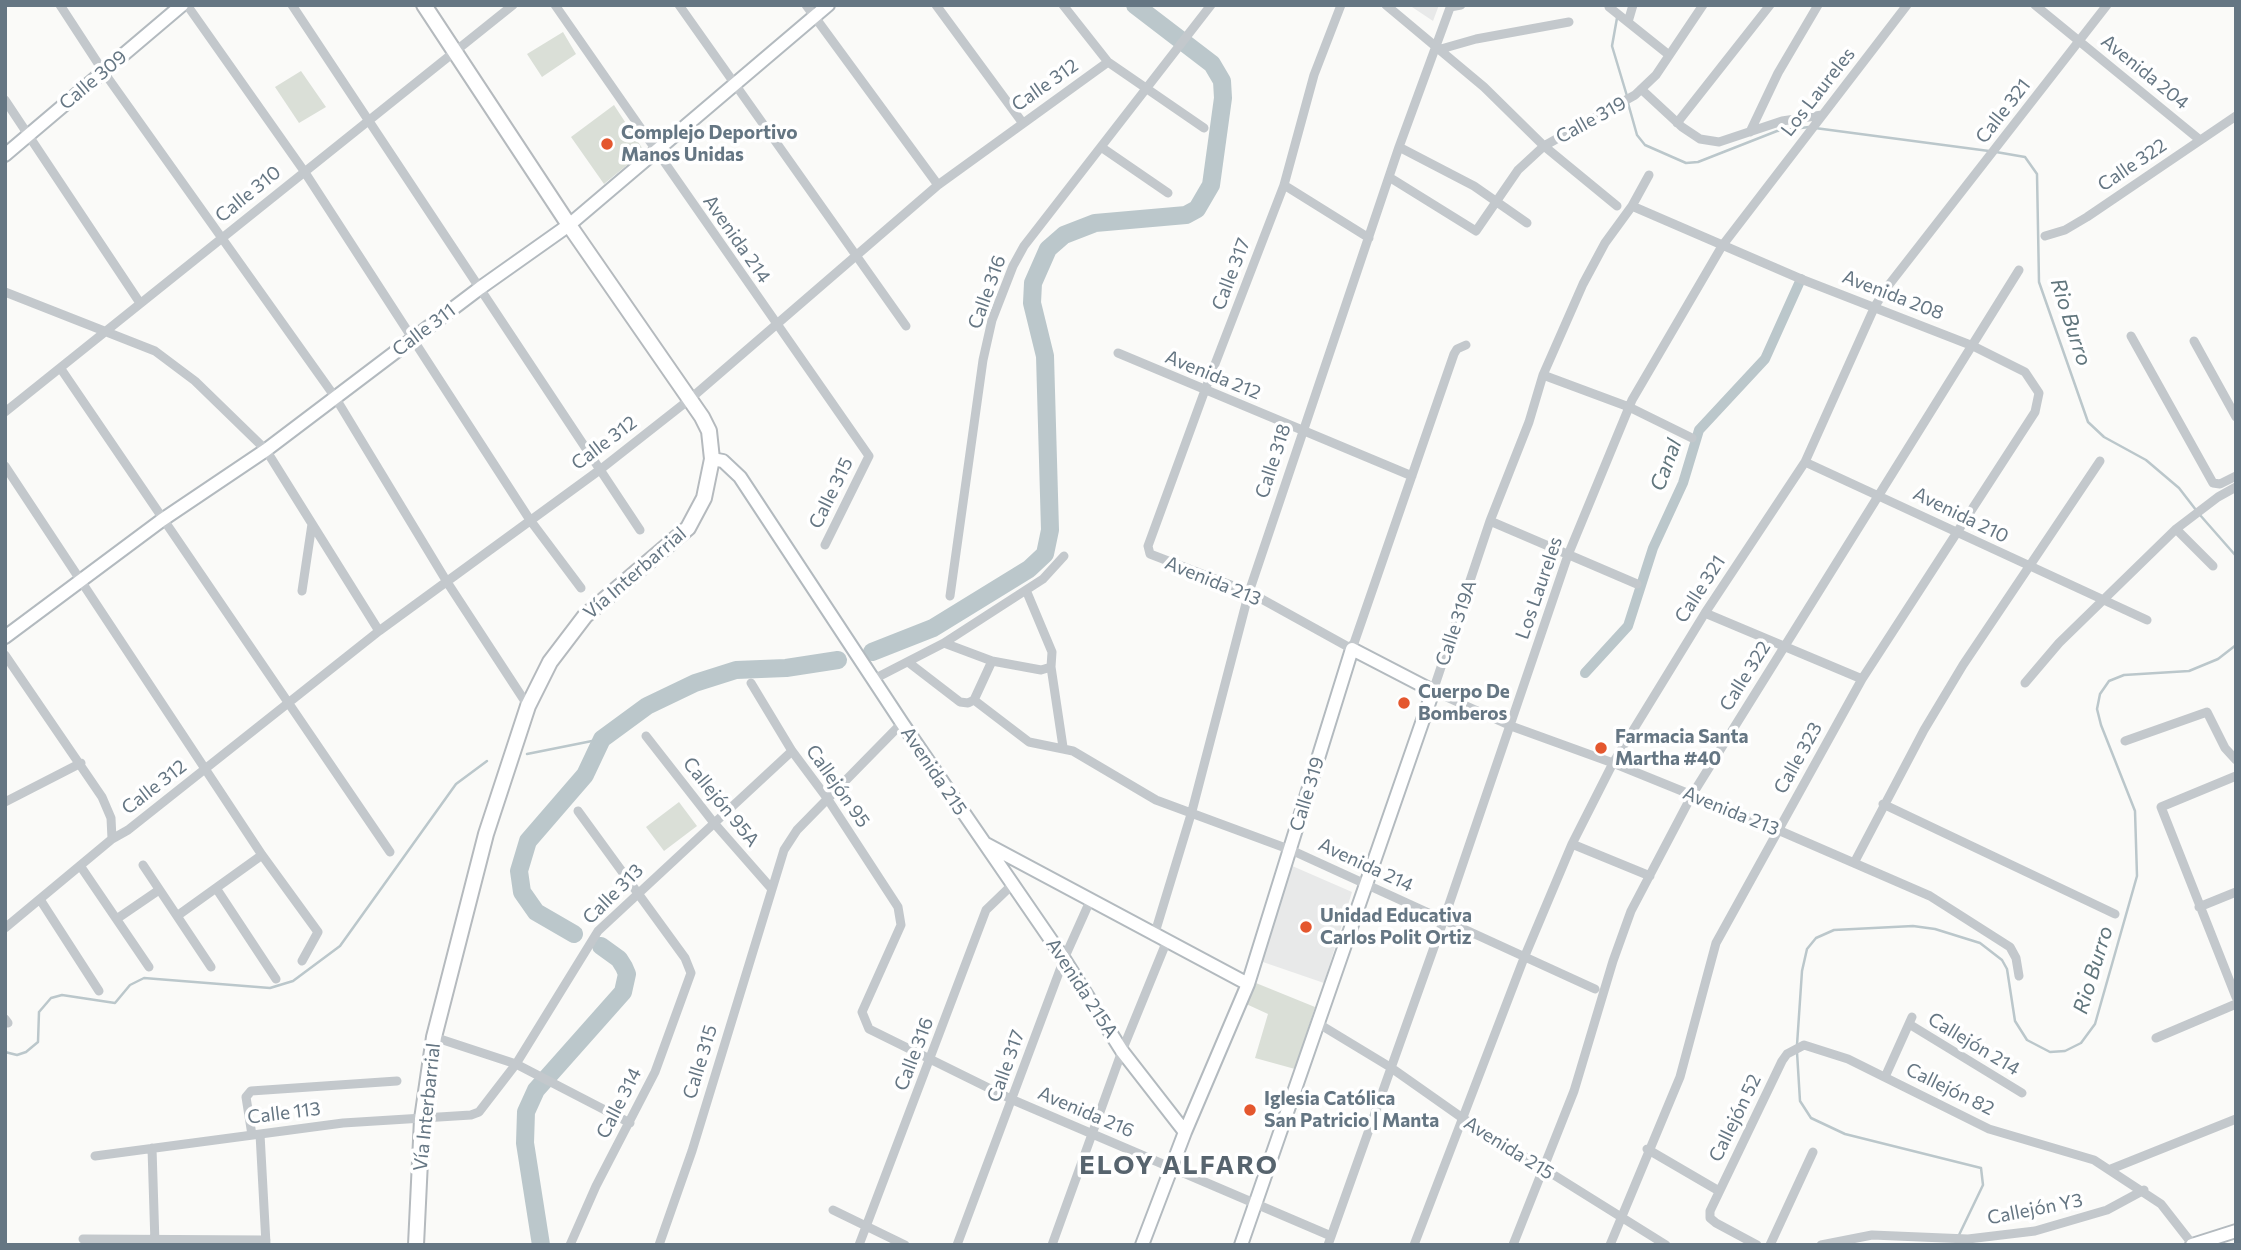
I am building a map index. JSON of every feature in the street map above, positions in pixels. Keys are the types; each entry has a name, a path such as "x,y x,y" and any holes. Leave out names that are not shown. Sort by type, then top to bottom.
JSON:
{"main road":[{"name":"Vía Interbarrial","path":"416,1245 422,1119 434,1037 486,834 528,706 550,662 585,616 688,528 704,498 712,459 709,431 690,399 569,225 424,5"}],"street":[{"path":"60,5 103,71 335,397 447,582 528,706"},
{"path":"184,5 304,171 530,520 581,588"},
{"name":"Calle 309","path":"5,155 184,5"},
{"path":"292,5 640,530"},
{"name":"Calle 310","path":"5,412 109,332 140,303 513,5"},
{"name":"Avenida 214","path":"555,5 869,456"},
{"path":"679,5 737,83 906,326"},
{"path":"806,5 938,185"},
{"name":"Calle 311","path":"5,637 81,583 162,520 266,450 480,288 569,225 828,5"},
{"path":"936,5 1022,122"},
{"path":"1063,5 1108,62 1203,128"},
{"name":"Calle 316","path":"950,596 983,360 992,320 1024,246 1211,5"},
{"name":"Calle 317","path":"1150,554 1148,546 1284,185 1314,75 1341,5"},
{"path":"1386,5 1485,87 1544,146 1617,206"},
{"path":"1451,6 1461,5"},
{"path":"1626,20 1633,5"},
{"name":"Calle 319","path":"1389,177 1476,231 1518,170 1544,146 1638,92 1669,55 1703,5"},
{"path":"1677,123 1770,5"},
{"path":"1750,132 1779,73 1818,5"},
{"name":"Los Laureles","path":"1329,1240 1443,922 1568,555 1629,407 1722,246 1907,5"},
{"name":"Avenida 204","path":"2035,5 2200,139"},
{"name":"Calle 321","path":"1415,1245 1461,1117 1524,958 1573,844 1613,762 1705,613 1805,462 1875,306 1904,263 2006,137 2107,5"},
{"name":"Calle 318","path":"1052,1245 1160,939 1249,592 1398,147 1439,48 1451,6"},
{"path":"1609,6 1669,55"},
{"path":"1439,48 1569,22"},
{"name":"Calle 312","path":"5,928 41,901 112,839 128,830 379,631 601,469 690,399 778,326 938,185 1108,62"},
{"path":"1638,92 1700,139 1718,142 1782,121 1819,118"},
{"path":"5,100 140,303"},
{"name":"Calle 322","path":"2045,236 2065,230 2087,218 2236,116"},
{"path":"1398,147 1474,186 1527,222"},
{"path":"1101,148 1168,193"},
{"name":"Calle 319A","path":"1241,1245 1368,885 1490,521 1529,422 1543,375 1583,284 1605,243 1650,175"},
{"path":"1284,185 1369,238"},
{"name":"Avenida 208","path":"1632,206 1803,280 1973,346 2025,372 2039,393"},
{"name":"Calle 322","path":"1513,1245 1574,1091 1619,942 1692,795 2019,270"},
{"path":"5,292 109,332 165,358 195,381 266,450 379,631"},
{"path":"2130,336 2213,483 2220,484 2236,476"},
{"path":"2194,341 2236,417"},
{"name":"Calle 319","path":"1142,1245 1185,1132 1248,984 1352,649 1454,354 1466,345"},
{"name":"Avenida 212","path":"1118,353 1412,476"},
{"path":"61,369 390,852"},
{"path":"1543,375 1629,407 1692,438"},
{"name":"Calle 323","path":"1610,1245 1647,1149 1680,1077 1716,943 1862,679 1955,531 2035,412 2039,393"},
{"name":"Calle 315","path":"825,545 869,456"},
{"name":"Avenida 215","path":"712,459 723,461 740,477 983,842 1248,984"},
{"path":"1854,863 1930,719 2027,566 2100,461"},
{"name":"Avenida 210","path":"1805,462 2147,620"},
{"path":"5,466 262,855 317,932 302,961"},
{"path":"2025,683 2059,643 2176,529 2236,487"},
{"path":"1490,521 1637,584"},
{"path":"302,591 312,524"},
{"path":"2176,529 2213,566"},
{"name":"Avenida 213","path":"1150,554 1249,592 1433,691 1511,726 1613,762 1930,896 2010,947 2016,958 2019,976"},
{"path":"874,679 944,643 1043,579 1064,556"},
{"path":"1026,590 1052,652 1051,667 1063,747"},
{"path":"1705,613 1862,679"},
{"path":"944,643 992,661 1041,670 1051,667"},
{"path":"5,655 82,763 111,818 112,839"},
{"path":"975,700 992,661"},
{"name":"Avenida 214","path":"908,662 960,702 975,700 1029,742 1040,746 1063,747 1156,800 1291,849 1443,922 1595,989"},
{"name":"Callejón 95","path":"751,683 792,751 827,798 898,907 901,925 862,1012 869,1029"},
{"path":"2125,741 2207,712 2225,748 2236,760"},
{"name":"Calle 315","path":"659,1245 692,1151 771,888 791,838 902,723"},
{"name":"Callejón 95A","path":"646,736 714,823 771,888"},
{"name":"Calle 313","path":"422,1119 480,1112 516,1064 598,931 792,751"},
{"path":"5,802 82,763"},
{"path":"2236,776 2161,807 2236,997"},
{"path":"1883,804 2115,914"},
{"path":"578,811 638,893"},
{"name":"Avenida 215A","path":"983,842 1065,959 1122,1051 1185,1132"},
{"path":"1573,844 1650,876"},
{"path":"177,916 262,855"},
{"path":"143,865 211,967"},
{"path":"81,867 149,967"},
{"name":"Calle 316","path":"859,1245 986,910 1013,884"},
{"path":"216,888 276,979"},
{"path":"118,918 159,890"},
{"path":"2199,907 2236,892"},
{"name":"Calle 314","path":"570,1245 596,1186 655,1072 691,973 685,958 638,893"},
{"path":"41,901 99,991"},
{"name":"Calle 317","path":"957,1245 1065,959 1090,901"},
{"path":"2155,1038 2236,1004"},
{"name":"Callejón 214","path":"1885,1077 1910,1021 2022,1093"},
{"name":"Avenida 215","path":"1319,1024 1390,1067 1461,1117 1620,1219 1666,1245"},
{"name":"Avenida 216","path":"869,1029 1013,1100 1256,1204 1329,1240"},
{"path":"434,1037 516,1064 630,1123"},
{"name":"Callejón 82","path":"1804,1045 1831,1052 1885,1077 1940,1108 1989,1129 2083,1155 2111,1169 2161,1204 2193,1245"},
{"name":"Callejón 52","path":"1757,1245 1710,1218 1719,1191 1787,1054 1804,1045"},
{"path":"83,1239 266,1243 256,1134 246,1097 251,1091 397,1081"},
{"name":"Calle 113","path":"95,1156 343,1123 422,1119"},
{"path":"2111,1169 2236,1119"},
{"path":"152,1148 155,1242"},
{"path":"1647,1149 1719,1191"},
{"path":"1770,1245 1813,1152"},
{"name":"Callejón Y3","path":"1968,1239 2064,1224 2107,1210 2144,1190"},
{"path":"833,1210 905,1245"},
{"path":"2193,1245 2236,1231"},
{"path":"1821,1245 1872,1235 1968,1239 1983,1245"}],"shaded area":[{"path":"1409,5 1439,5 1433,21"},
{"path":"563,32 576,54 542,77 527,54"},
{"path":"301,71 326,107 299,123 275,87"},
{"name":"Complejo Deportivo Manos Unidas","path":"614,105 644,151 604,184 571,137"},
{"path":"679,802 697,826 664,851 646,827"},
{"name":"Unidad Educativa Carlos Polit Ortiz","path":"1290,865 1352,892 1324,983 1260,961"},
{"path":"1251,981 1315,1007 1295,1069 1255,1058 1268,1014 1244,1003"}],"waterway":[{"path":"872,652 933,628 1029,569 1045,554 1050,530 1045,356 1032,303 1033,283 1048,249 1064,235 1095,223 1186,215 1197,209 1211,185 1223,98 1222,81 1212,64 1135,5"},
{"path":"1617,18 1612,46 1627,96"},
{"name":"Rio Burro","path":"1628,103 1637,135 1645,145 1686,163 1698,162 1777,131 1809,127"},
{"name":"Rio Burro","path":"1815,128 1989,151"},
{"name":"Rio Burro","path":"1996,152 2025,157 2037,174 2039,282 2088,422 2104,437 2146,460 2179,488 2196,510"},
{"name":"Canal","path":"1585,673 1628,626 1653,548 1683,483 1699,430 1765,359 1801,279"},
{"name":"Rio Burro","path":"2200,515 2236,556"},
{"name":"Rio Burro","path":"1797,1045 1802,971 1807,949 1816,938 1834,930 1913,926 1935,929 1980,943 2002,960 2007,969 2015,1021 2027,1040 2050,1052 2065,1051 2081,1043 2095,1024 2137,876 2135,811 2101,725 2097,709 2100,694 2109,681 2124,675 2189,671 2218,659 2236,645"},
{"path":"574,934 536,912 522,892 519,871 528,841 585,775 602,739 647,706 695,683 736,670 786,668 838,660"},
{"path":"527,754 602,739"},
{"path":"5,1052 17,1055 26,1052 38,1042 39,1012 51,998 62,995 115,1003 130,985 144,978 270,988 293,981 340,946 456,784 487,761"},
{"path":"541,1245 525,1143 526,1112 536,1090 623,992 627,974 624,967 619,959 601,946"},
{"name":"Rio Burro","path":"1797,1052 1800,1101 1811,1118 1845,1134 1981,1168 1983,1185 1959,1235"}],"place":[{"name":"Complejo Deportivo Manos Unidas","path":"607,144"},
{"name":"Cuerpo De Bomberos","path":"1404,703"},
{"name":"Farmacia Santa Martha #40","path":"1601,748"},
{"name":"Unidad Educativa Carlos Polit Ortiz","path":"1306,927"},
{"name":"Iglesia Católica San Patricio | Manta","path":"1250,1110"}],"district":[{"name":"ELOY ALFARO","path":"1179,1165"}]}
